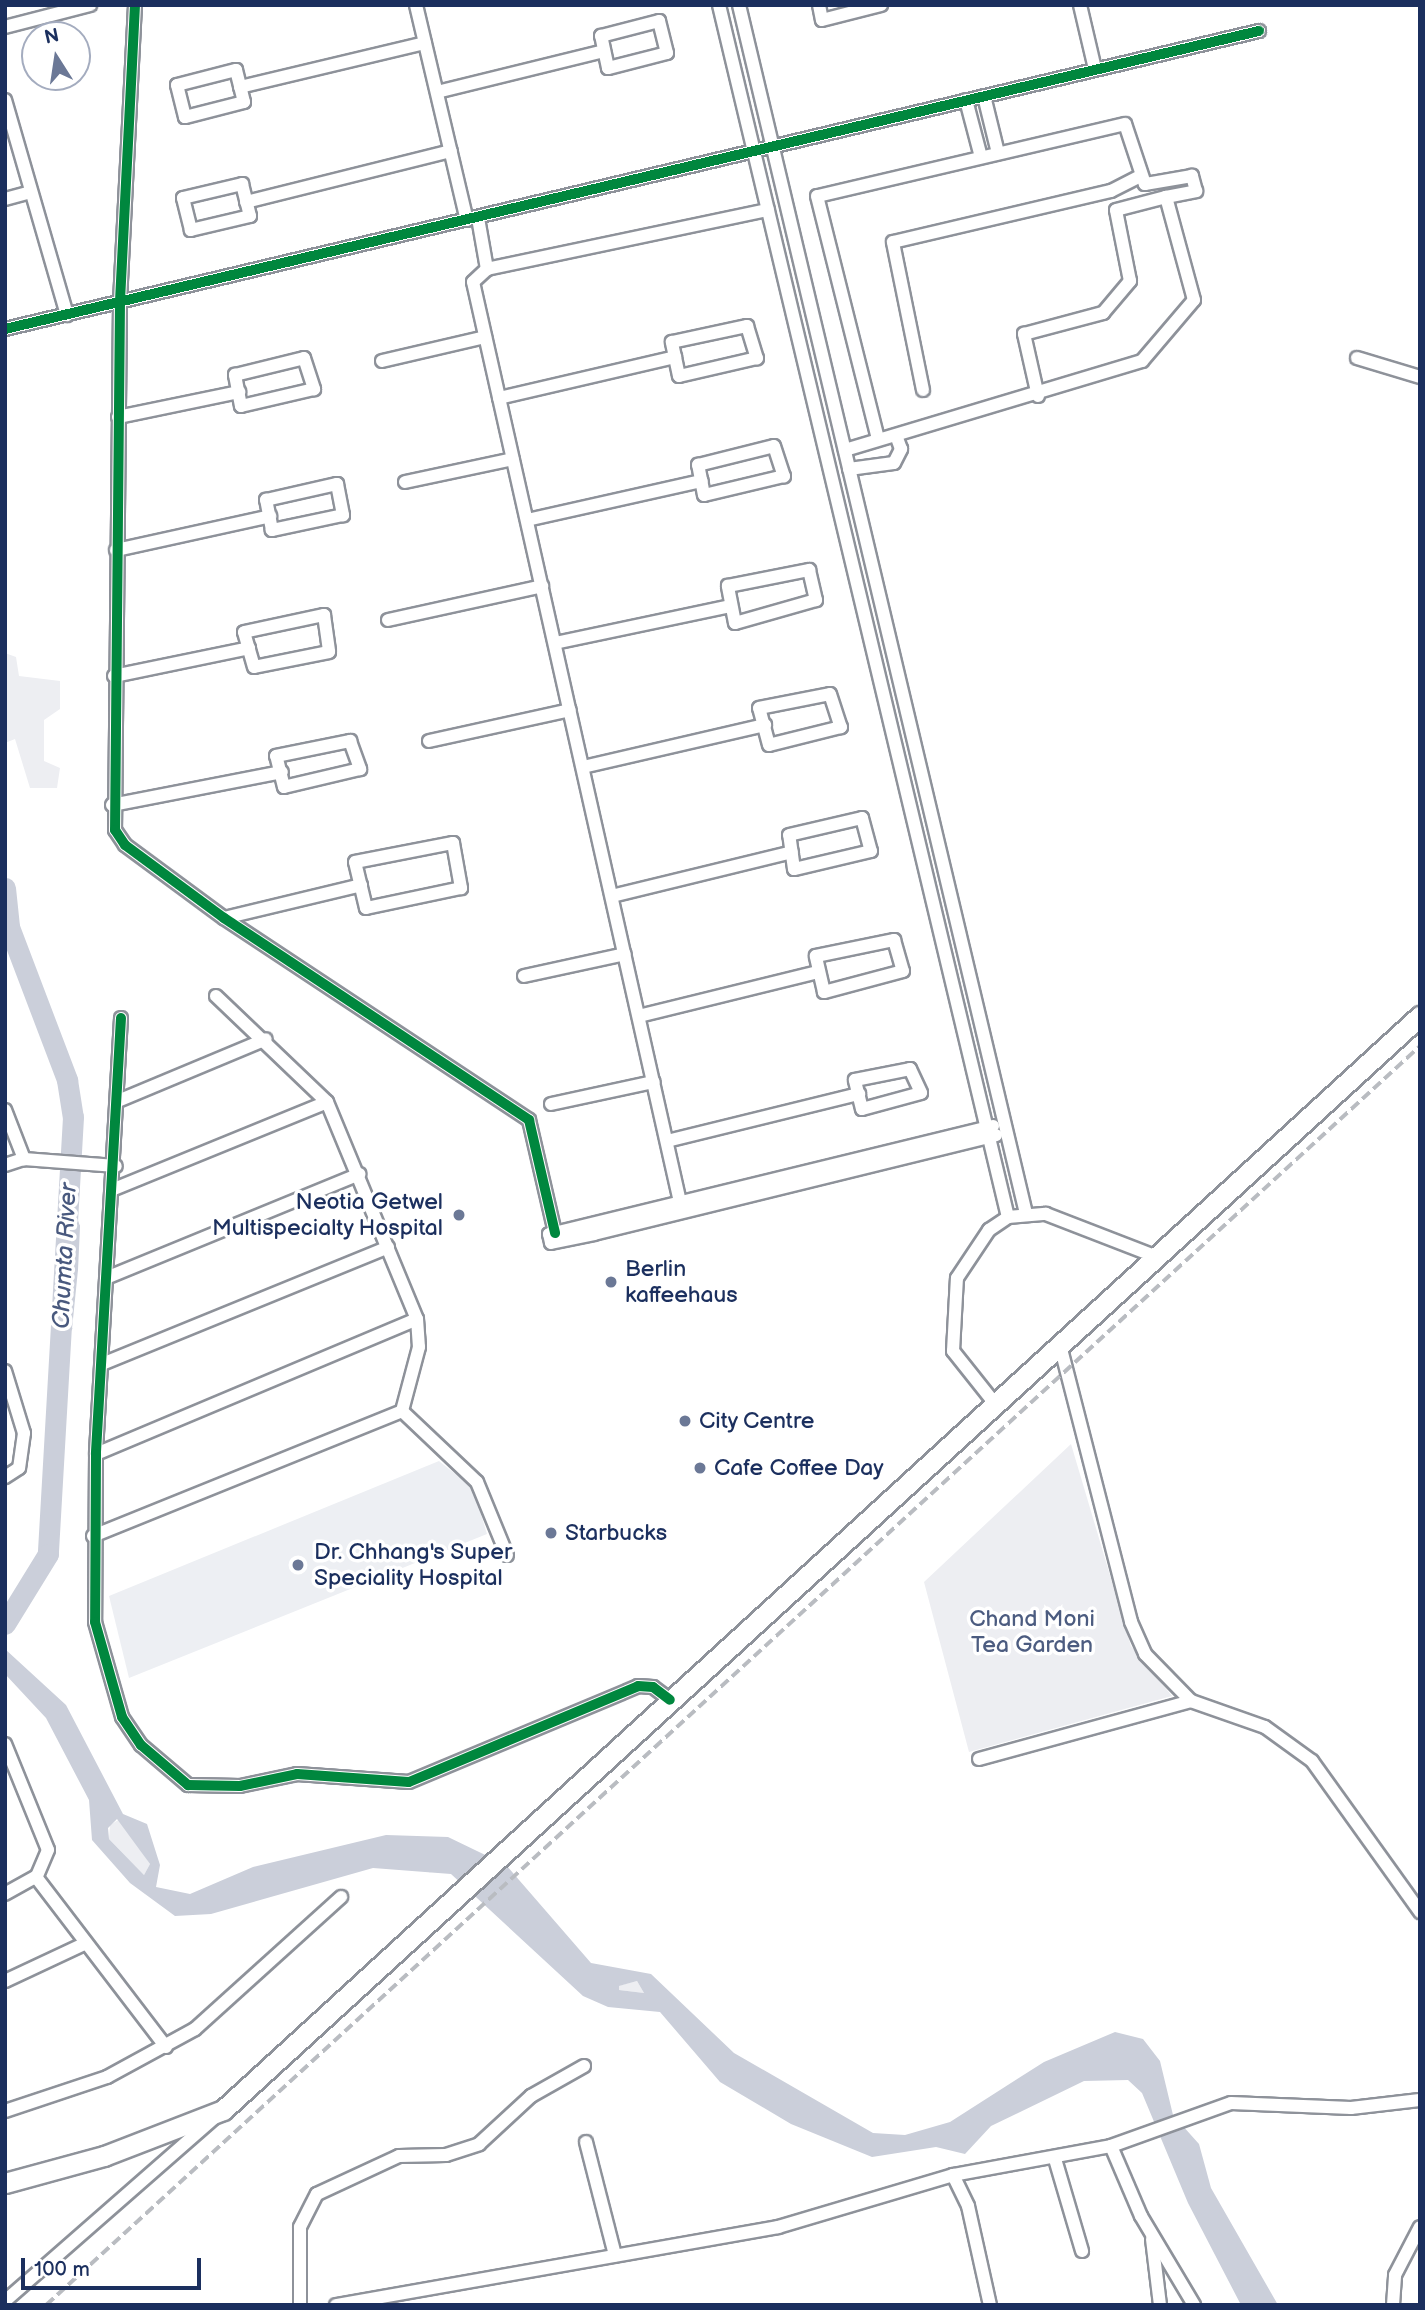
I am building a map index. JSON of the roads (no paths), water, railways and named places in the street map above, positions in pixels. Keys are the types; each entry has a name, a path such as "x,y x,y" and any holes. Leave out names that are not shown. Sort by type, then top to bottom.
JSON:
{"highway":[{"path":"5,2183 104,2155 223,2110 515,1838 996,1405 1420,1016"}],"street":[{"path":"5,27 90,5"},
{"path":"135,5 120,302 118,417 112,805 121,841 224,918 529,1120 555,1233 549,1234 551,1243 681,1207 1006,1128"},
{"path":"416,5 451,151 487,269"},
{"path":"719,5 1008,1217"},
{"path":"739,5 1026,1213"},
{"path":"819,5 822,20 881,5"},
{"path":"1080,5 1095,69"},
{"path":"659,21 667,53 608,68 604,51 601,36 659,21"},
{"path":"5,329 1259,31"},
{"path":"240,87 425,43"},
{"path":"437,93 604,51"},
{"path":"236,71 240,87 244,102 185,117 177,85 236,71"},
{"path":"984,96 998,153"},
{"path":"5,100 27,193 67,315"},
{"path":"966,100 981,158"},
{"path":"878,438 817,196 1125,124 1138,177 1145,184 1192,176 1196,191 1116,210 1130,281 1103,313 1024,334 1038,396"},
{"path":"246,202 451,151"},
{"path":"923,390 893,242 1111,191 1138,177"},
{"path":"242,184 246,202 250,216 191,230 184,198 242,184"},
{"path":"5,199 27,193"},
{"path":"845,450 878,438 897,438 1038,396 1142,361 1194,300 1166,197"},
{"path":"681,1207 473,282 487,269 768,210"},
{"path":"747,326 757,358 679,376 675,357 672,342 747,326"},
{"path":"382,361 485,337"},
{"path":"499,398 675,357"},
{"path":"304,358 314,389 241,406 239,392 235,375 304,358"},
{"path":"1357,358 1420,377"},
{"path":"118,417 239,392"},
{"path":"849,469 894,463 901,449 897,438"},
{"path":"774,446 785,476 704,495 702,481 698,465 774,446"},
{"path":"405,482 513,459"},
{"path":"527,520 702,481"},
{"path":"337,484 343,515 272,530 270,516 266,500 337,484"},
{"path":"116,550 270,516"},
{"path":"809,570 816,600 735,623 731,606 728,586 809,570"},
{"path":"388,620 542,586"},
{"path":"555,643 731,606"},
{"path":"324,615 330,652 254,667 249,648 244,632 324,615"},
{"path":"114,676 249,648"},
{"path":"830,694 841,727 769,745 765,725 759,708 830,694"},
{"path":"429,741 570,710"},
{"path":"583,767 765,725"},
{"path":"350,741 360,769 284,787 282,772 276,756 350,741"},
{"path":"112,805 282,772"},
{"path":"862,818 871,851 794,869 792,852 789,835 862,818"},
{"path":"453,843 461,888 366,908 361,885 355,862 453,843"},
{"path":"612,896 792,852"},
{"path":"224,918 361,885"},
{"path":"894,940 903,971 824,992 818,972 816,956 894,940"},
{"path":"524,976 625,954"},
{"path":"639,1016 818,972"},
{"path":"216,996 266,1039 327,1102 417,1319 419,1348 402,1411"},
{"path":"121,1018 116,1166 106,1278 96,1454 93,1536 95,1622 122,1717 141,1745 188,1785 240,1786 297,1774 409,1782 638,1686 653,1687 670,1700"},
{"path":"118,1101 266,1039"},
{"path":"910,1069 920,1093 862,1109 859,1094 855,1080 910,1069"},
{"path":"551,1104 654,1082"},
{"path":"667,1140 859,1094"},
{"path":"114,1189 327,1102"},
{"path":"5,1110 24,1159"},
{"path":"5,1165 24,1159 116,1166"},
{"path":"106,1278 359,1174"},
{"path":"996,1405 953,1351 953,1296 975,1244 1008,1217 1026,1213 1069,1221 1157,1257"},
{"path":"102,1364 388,1247"},
{"path":"96,1454 417,1319"},
{"path":"1060,1345 1135,1633 1152,1663 1191,1701 1265,1727 1312,1761 1420,1912"},
{"path":"5,1371 24,1433 19,1468 5,1478"},
{"path":"93,1536 402,1411"},
{"path":"402,1411 477,1482 507,1555"},
{"path":"979,1759 1191,1701"},
{"path":"5,1744 47,1843 36,1877 5,1894"},
{"path":"36,1877 166,2047"},
{"path":"5,2111 76,2089 166,2047 222,2010 341,1897"},
{"path":"5,1981 86,1943"},
{"path":"300,2305 300,2227 317,2194 399,2156 446,2155 479,2144 531,2096 584,2066"},
{"path":"336,2305 375,2301 778,2227 953,2175 1055,2159 1111,2146 1231,2103 1351,2108 1420,2100"},
{"path":"5,2301 223,2110"},
{"path":"586,2141 615,2255"},
{"path":"1111,2146 1151,2232 1194,2305"},
{"path":"1055,2159 1082,2251"},
{"path":"953,2175 968,2206 990,2305"},
{"path":"1393,2305 1395,2275 1420,2227"},
{"path":"1151,2232 1158,2302"}],"waterway":[{"name":"Chumta River","path":"5,888 9,927 67,1080 73,1117 48,1554 5,1624"},
{"path":"57,1344 70,1329 76,1270 78,1227 68,1196"}],"railway":[{"path":"46,2305 1420,1046"}],"place":[{"name":"Neotia Getwel Multispecialty Hospital","path":"459,1215"},
{"name":"Berlin kaffeehaus","path":"611,1282"},
{"name":"City Centre","path":"685,1421"},
{"name":"Cafe Coffee Day","path":"700,1468"},
{"name":"Starbucks","path":"551,1533"},
{"name":"Dr. Chhang's Super Speciality Hospital","path":"298,1565"}],"park label":[{"name":"Chand Moni Tea Garden","path":"1032,1632"}]}
